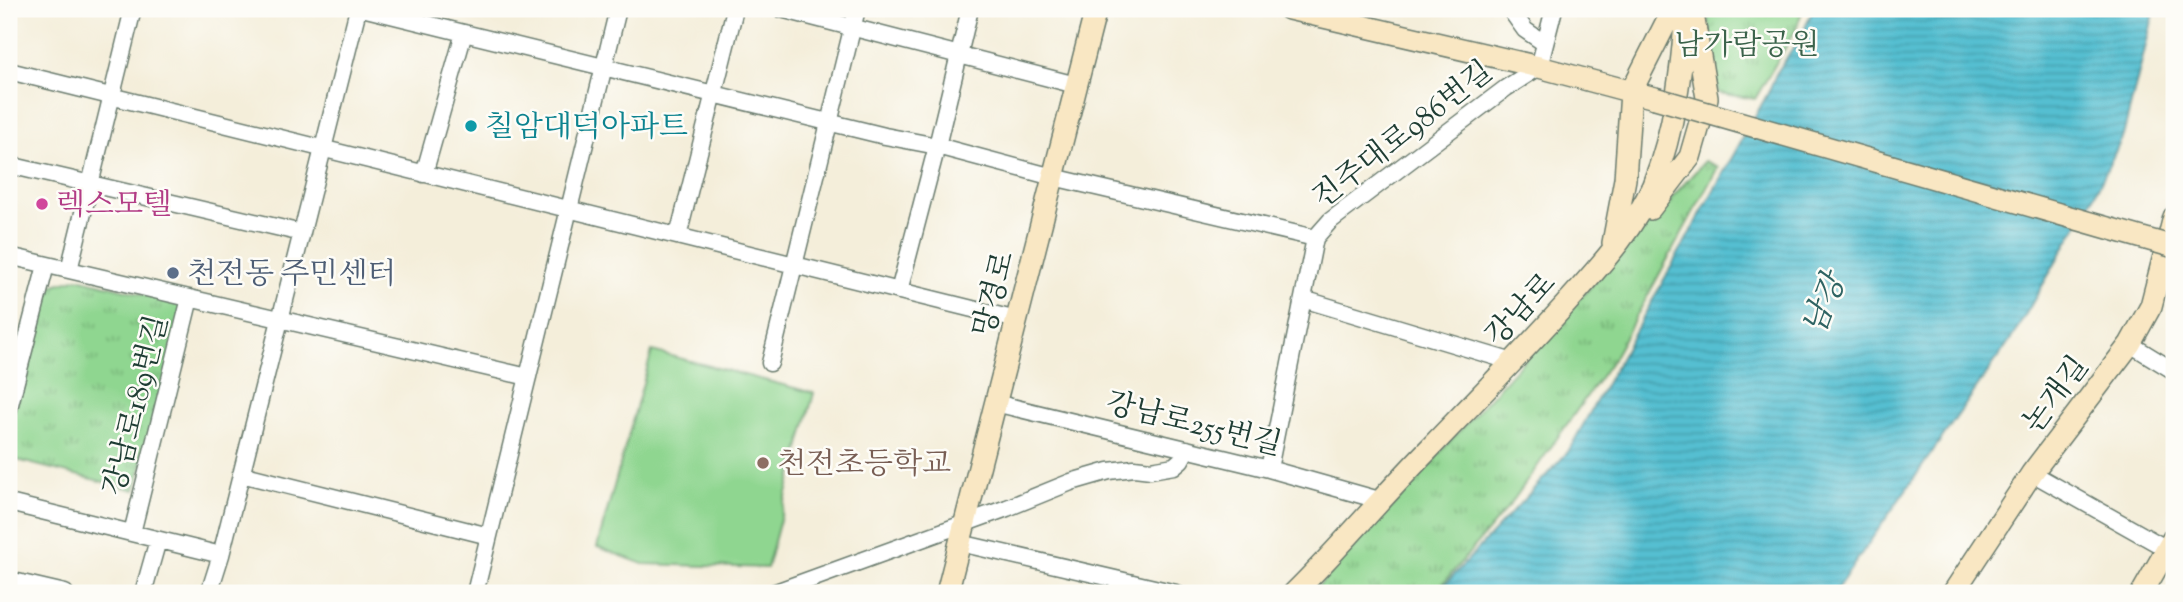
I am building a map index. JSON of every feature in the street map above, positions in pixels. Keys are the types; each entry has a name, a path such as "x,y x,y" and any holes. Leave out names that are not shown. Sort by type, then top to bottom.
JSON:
{"street":[{"path":"69,270 133,9"},
{"path":"209,593 221,555 358,9"},
{"name":"진주대로986번길","path":"366,9 885,136 937,146 1053,177 1315,238 1330,221 1506,88 1539,67"},
{"path":"475,593 618,9"},
{"path":"678,236 735,9"},
{"path":"781,9 1076,85"},
{"path":"770,363 857,9"},
{"path":"899,290 970,9"},
{"name":"망경로","path":"947,593 1096,9"},
{"path":"1289,9 1539,67 1655,98 2174,247"},
{"path":"1510,9 1525,30 1544,43"},
{"path":"1539,67 1554,9"},
{"path":"1611,252 1625,179 1631,92 1673,9"},
{"name":"강남로","path":"1294,593 1379,500 1513,362 1611,252 1652,186 1667,143 1679,84 1686,9"},
{"path":"1611,252 1628,239 1690,157 1707,98 1692,9"},
{"path":"424,174 464,33"},
{"path":"9,71 1017,320"},
{"path":"9,165 302,233"},
{"name":"논개길","path":"1954,593 2032,473 2130,344 2151,306 2174,217"},
{"path":"1269,469 1315,238"},
{"path":"9,256 190,298"},
{"path":"9,408 46,265"},
{"name":"강남로189번길","path":"132,533 190,298 528,377"},
{"path":"1303,299 1513,362"},
{"path":"2130,344 2174,371"},
{"name":"강남로255번길","path":"996,403 1269,469 1379,500"},
{"path":"781,592 963,533 1071,482 1109,471 1134,468 1151,470 1174,466 1187,449"},
{"path":"2032,473 2172,546 2142,593"},
{"path":"241,474 489,536"},
{"path":"9,503 221,555"},
{"path":"963,533 1110,586 1176,593"},
{"path":"143,593 158,540"},
{"path":"9,580 65,593"}],"green space":[{"name":"남가람공원","path":"1707,9 1803,9 1795,31 1755,99 1718,93"},
{"path":"1705,161 1718,167 1613,359 1510,505 1435,593 1312,593"},
{"path":"78,278 186,305 135,490 9,458 9,431 44,288"},
{"path":"652,351 814,393 767,568 643,564 597,547"}],"water":[{"name":"남강","path":"1813,9 2155,9 2123,136 2091,202 2013,336 1834,593 1437,593 1568,452 1768,93 1776,74 1802,35"}],"place":[{"name":"칠암대덕아파트","path":"471,126"},
{"name":"렉스모텔","path":"42,204"},
{"name":"천전동 주민센터","path":"173,273"},
{"name":"천전초등학교","path":"763,463"}]}
